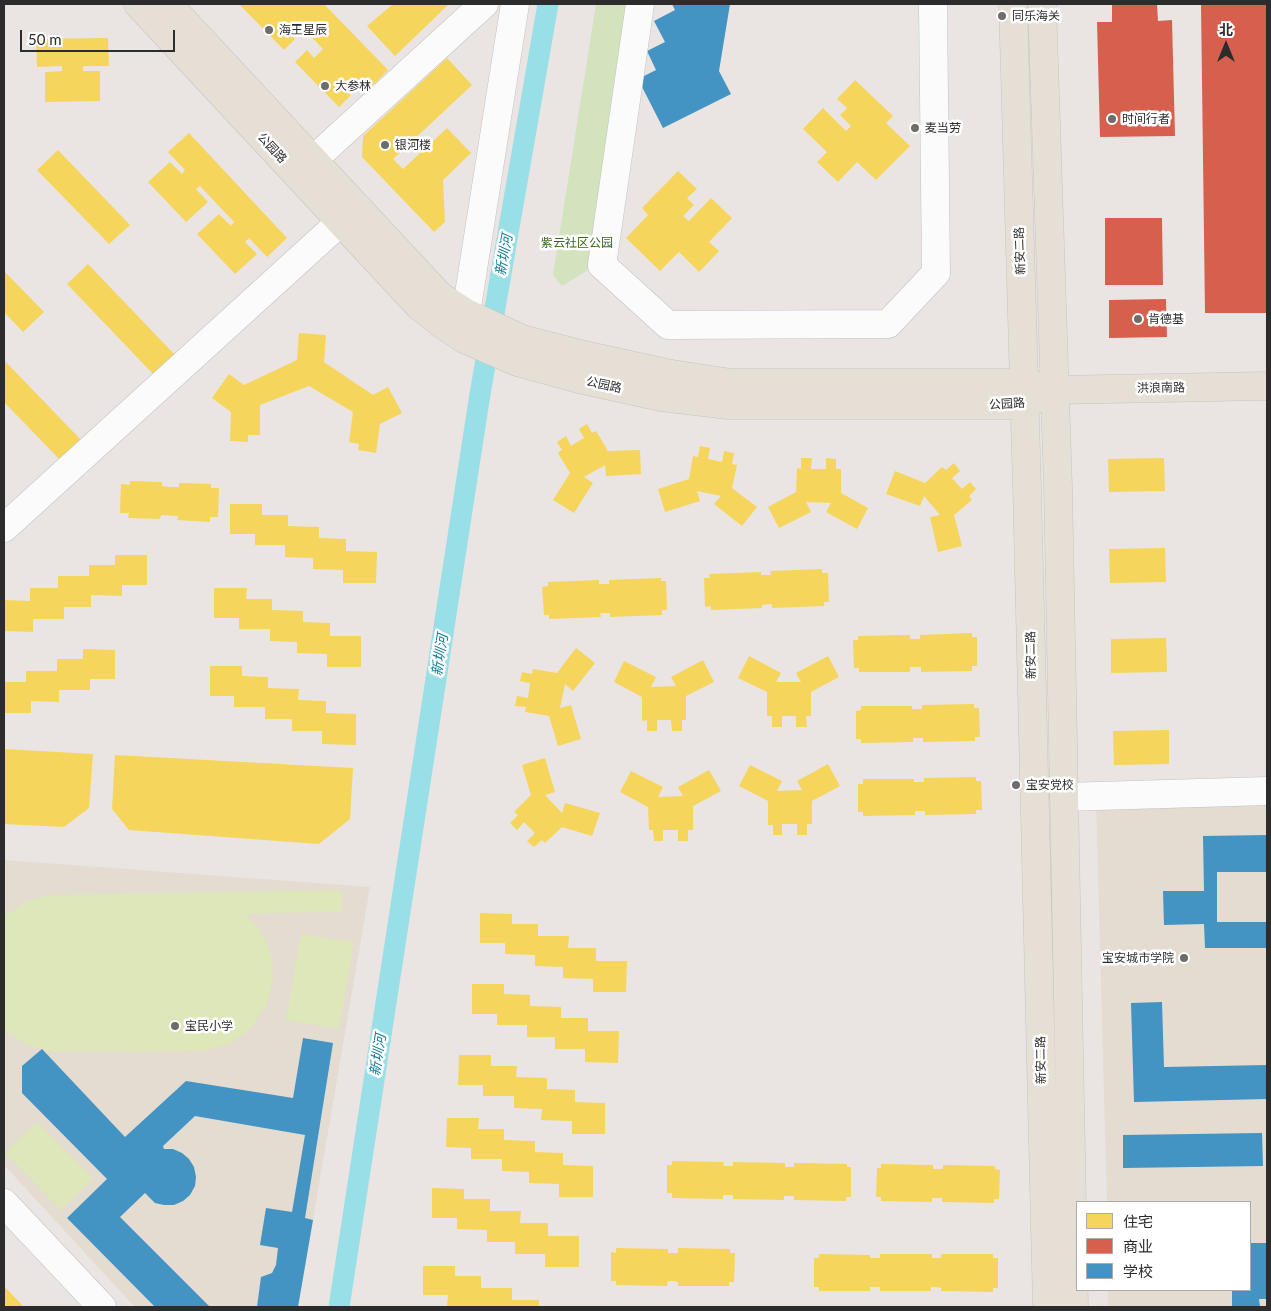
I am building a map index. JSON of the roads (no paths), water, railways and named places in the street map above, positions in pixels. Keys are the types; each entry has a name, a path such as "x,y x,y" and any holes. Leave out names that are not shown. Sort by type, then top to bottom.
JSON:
{"main road":[{"name":"公园路","path":"138,4 349,214 440,296 465,326 520,350 584,355 666,373 731,383 1025,394 1055,390"},
{"name":"公园路","path":"168,4 313,160 349,214"},
{"name":"新安二路","path":"1013,4 1025,394 1047,1307"},
{"path":"1042,4 1055,390 1074,1307"},
{"name":"洪浪南路","path":"1055,390 1267,386"}],"street":[{"path":"313,160 484,4"},
{"path":"465,326 515,4"},
{"path":"640,4 602,265 668,325 688,325 888,324 936,273 933,4"},
{"path":"4,528 349,214"},
{"path":"1064,797 1267,791"},
{"path":"4,1202 102,1307"}],"waterway":[{"name":"新圳河","path":"339,1307 480,394 548,4"}],"place":[{"name":"同乐海关","path":"1002,16"},
{"name":"海王星辰","path":"269,30"},
{"name":"大参林","path":"325,86"},
{"name":"时间行者","path":"1112,119"},
{"name":"麦当劳","path":"915,128"},
{"name":"银河楼","path":"385,145"},
{"name":"肯德基","path":"1138,319"},
{"name":"宝安党校","path":"1016,785"},
{"name":"宝安城市学院","path":"1184,958"},
{"name":"宝民小学","path":"175,1026"}],"park label":[{"name":"紫云社区公园","path":"577,243"}]}
